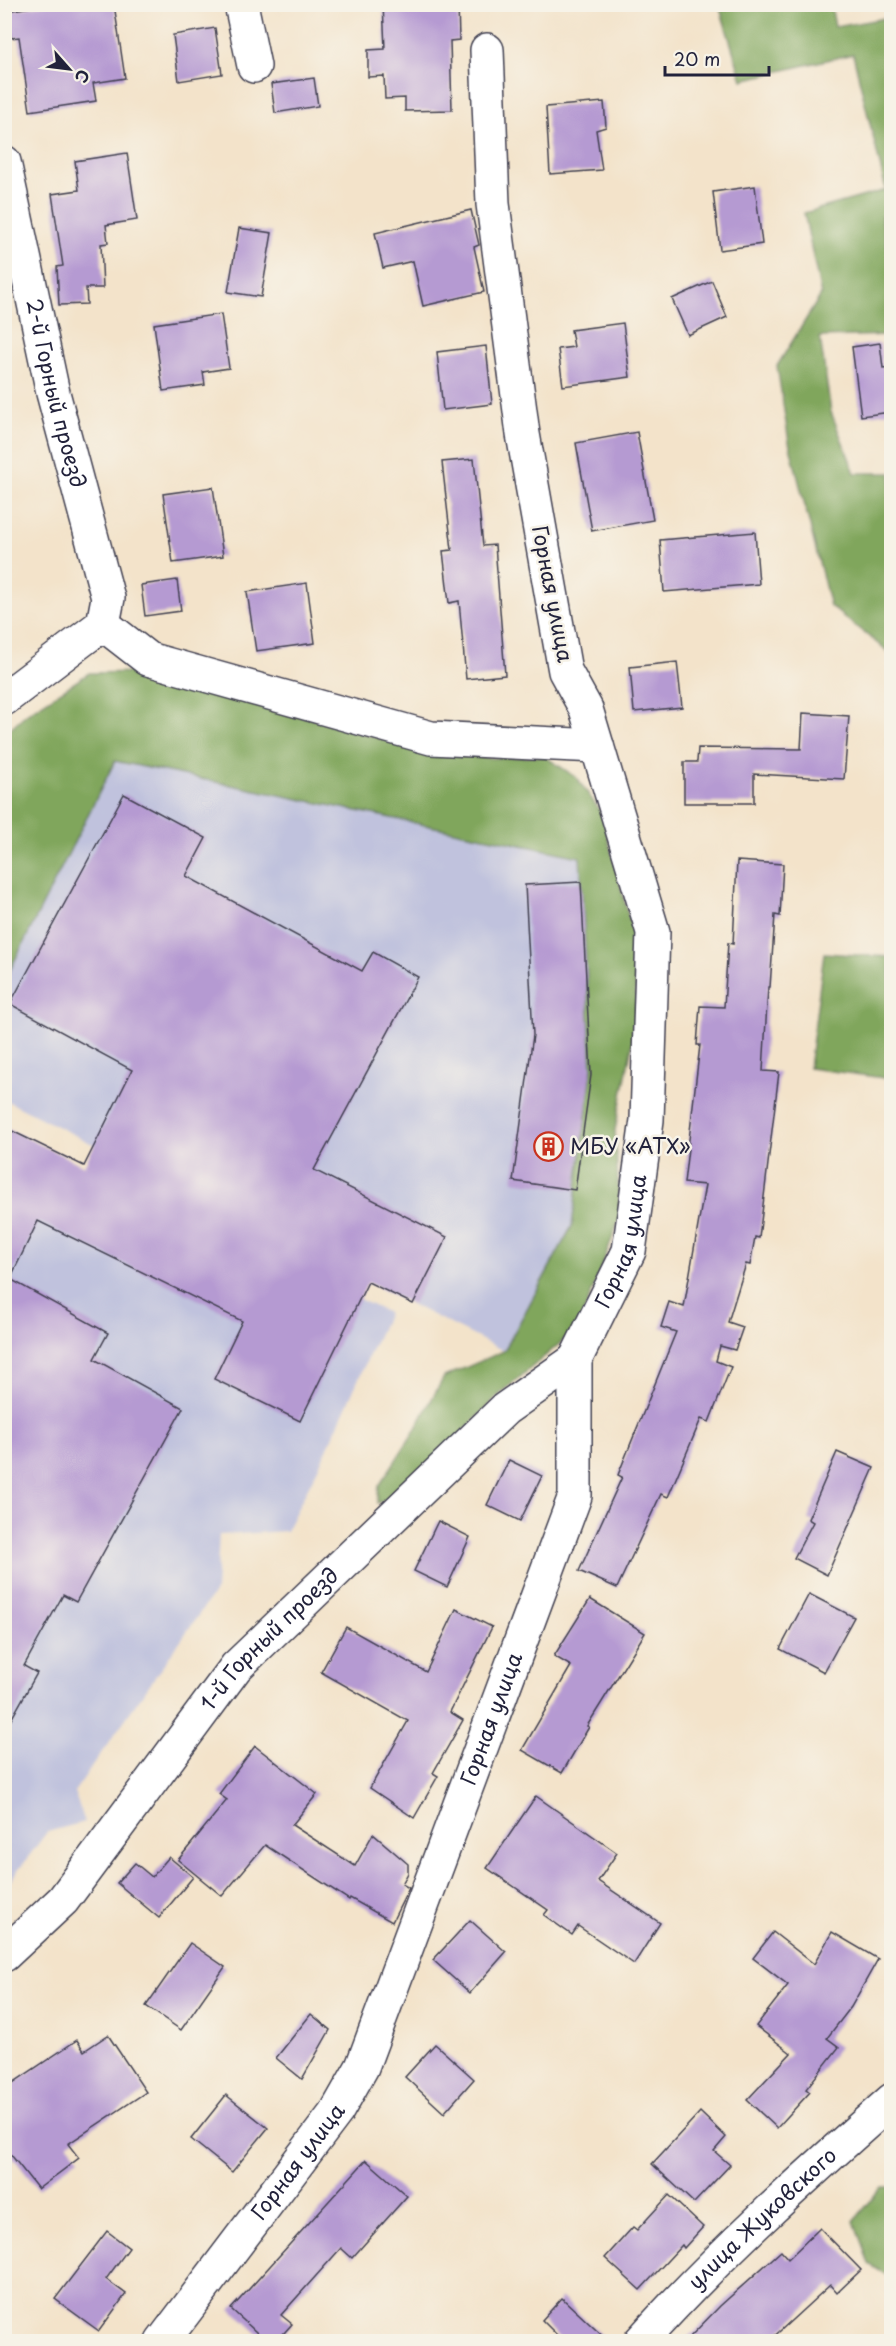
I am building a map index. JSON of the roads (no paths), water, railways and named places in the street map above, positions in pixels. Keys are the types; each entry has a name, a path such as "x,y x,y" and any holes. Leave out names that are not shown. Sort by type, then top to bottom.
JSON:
{"street":[{"path":"241,4 254,66"},
{"name":"Горная улица","path":"162,2342 337,2111 362,2067 575,1496 575,1360 629,1251 648,1108 653,932 586,709 565,670 522,434 493,204 487,50"},
{"name":"2-й Горный проезд","path":"4,162 53,393 108,598 103,624"},
{"path":"4,699 103,624 148,659 431,738 597,746"},
{"name":"1-й Горный проезд","path":"4,1955 63,1900 236,1667 506,1409 575,1360"},
{"name":"улица Жуковского","path":"639,2342 680,2297 798,2183 891,2100"}],"place":[{"name":"МБУ «АТХ»","path":"549,1147"}]}
